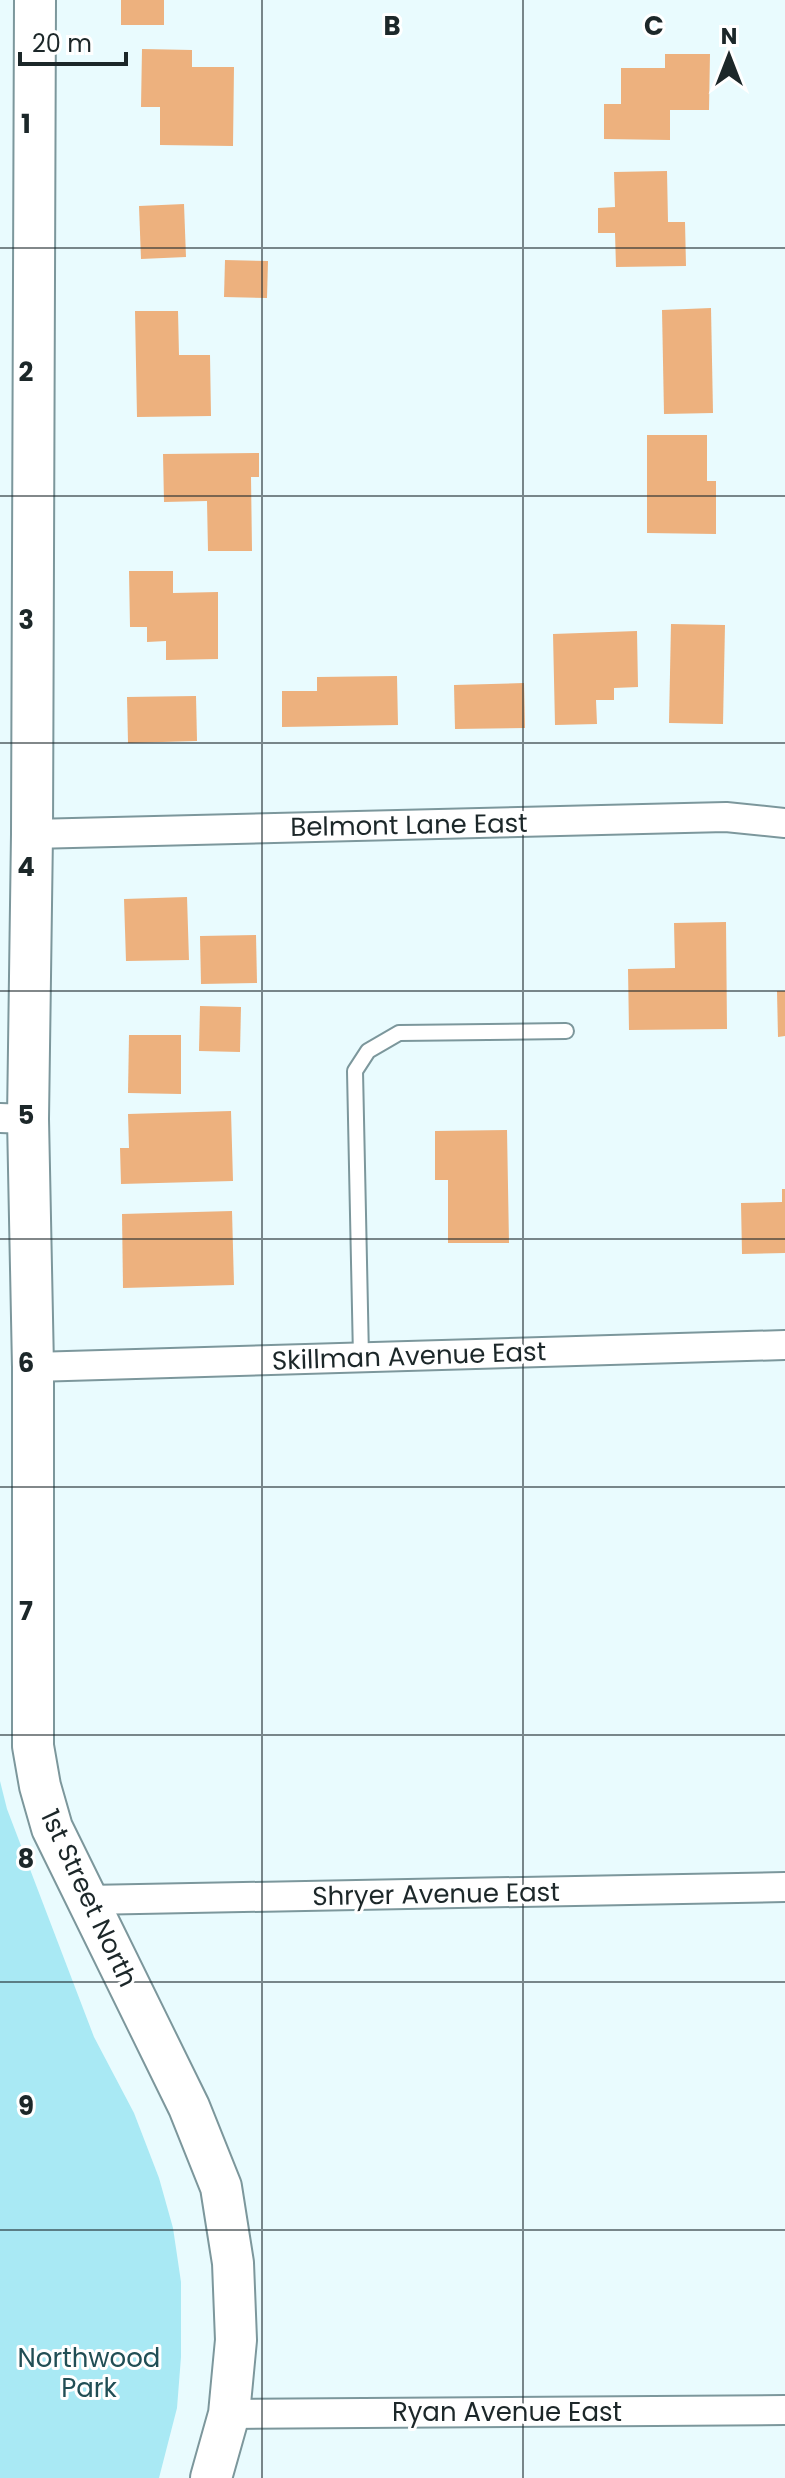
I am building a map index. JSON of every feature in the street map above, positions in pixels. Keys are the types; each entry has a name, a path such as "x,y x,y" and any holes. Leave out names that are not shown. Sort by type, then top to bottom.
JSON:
{"street":[{"name":"1st Street North","path":"35,0 32,834 14,1119 33,1367 33,1746 52,1828 189,2107 221,2187 233,2263 236,2340 229,2414 211,2478"},
{"name":"Belmont Lane East","path":"32,834 726,817 785,823"},
{"name":"Skillman Avenue East","path":"33,1367 785,1345"},
{"name":"Shryer Avenue East","path":"87,1900 785,1887"},
{"name":"Ryan Avenue East","path":"229,2414 785,2410"}],"lane":[{"path":"361,1357 355,1071 368,1051 399,1033 566,1031"}],"green space":[{"name":"Northwood Park","path":"0,1781 7,1809 94,2037 134,2113 159,2178 173,2228 181,2282 181,2357 177,2408 159,2478 0,2478"}],"building":[{"path":"121,0 164,0 164,25 121,25"},
{"path":"142,49 192,50 192,67 234,67 233,146 160,145 160,107 141,107"},
{"path":"665,54 710,54 709,110 670,110 670,140 604,139 604,104 621,104 621,68 665,68"},
{"path":"667,171 668,222 685,222 686,266 616,267 615,233 598,233 598,208 615,207 614,172"},
{"path":"184,204 186,257 141,259 139,206"},
{"path":"225,260 268,261 267,298 224,297"},
{"path":"711,308 713,413 664,414 662,310"},
{"path":"135,311 178,311 179,355 210,355 211,416 137,417"},
{"path":"647,435 707,435 707,481 716,481 716,534 647,533"},
{"path":"259,453 259,477 251,477 252,551 208,551 207,501 164,502 163,454"},
{"path":"129,571 173,571 173,593 218,592 218,659 166,660 166,641 147,642 147,627 130,627"},
{"path":"671,624 725,625 723,724 669,723"},
{"path":"637,631 638,687 614,688 614,700 596,700 597,724 555,725 553,634"},
{"path":"397,676 398,725 282,727 282,691 317,691 317,677"},
{"path":"524,683 525,728 455,729 454,685"},
{"path":"196,696 197,741 128,743 127,697"},
{"path":"187,897 189,960 126,961 124,899"},
{"path":"726,922 727,1029 629,1030 628,969 675,968 674,923"},
{"path":"256,935 257,983 201,984 200,936"},
{"path":"777,991 785,991 785,1036 778,1037"},
{"path":"200,1006 241,1007 240,1052 199,1051"},
{"path":"129,1035 181,1035 181,1094 128,1093"},
{"path":"231,1111 233,1181 121,1184 120,1148 129,1148 128,1114"},
{"path":"507,1130 509,1243 448,1243 448,1180 435,1180 435,1131"},
{"path":"782,1189 785,1189 785,1253 742,1254 741,1203 782,1202"},
{"path":"232,1211 234,1285 123,1288 122,1214"}]}
